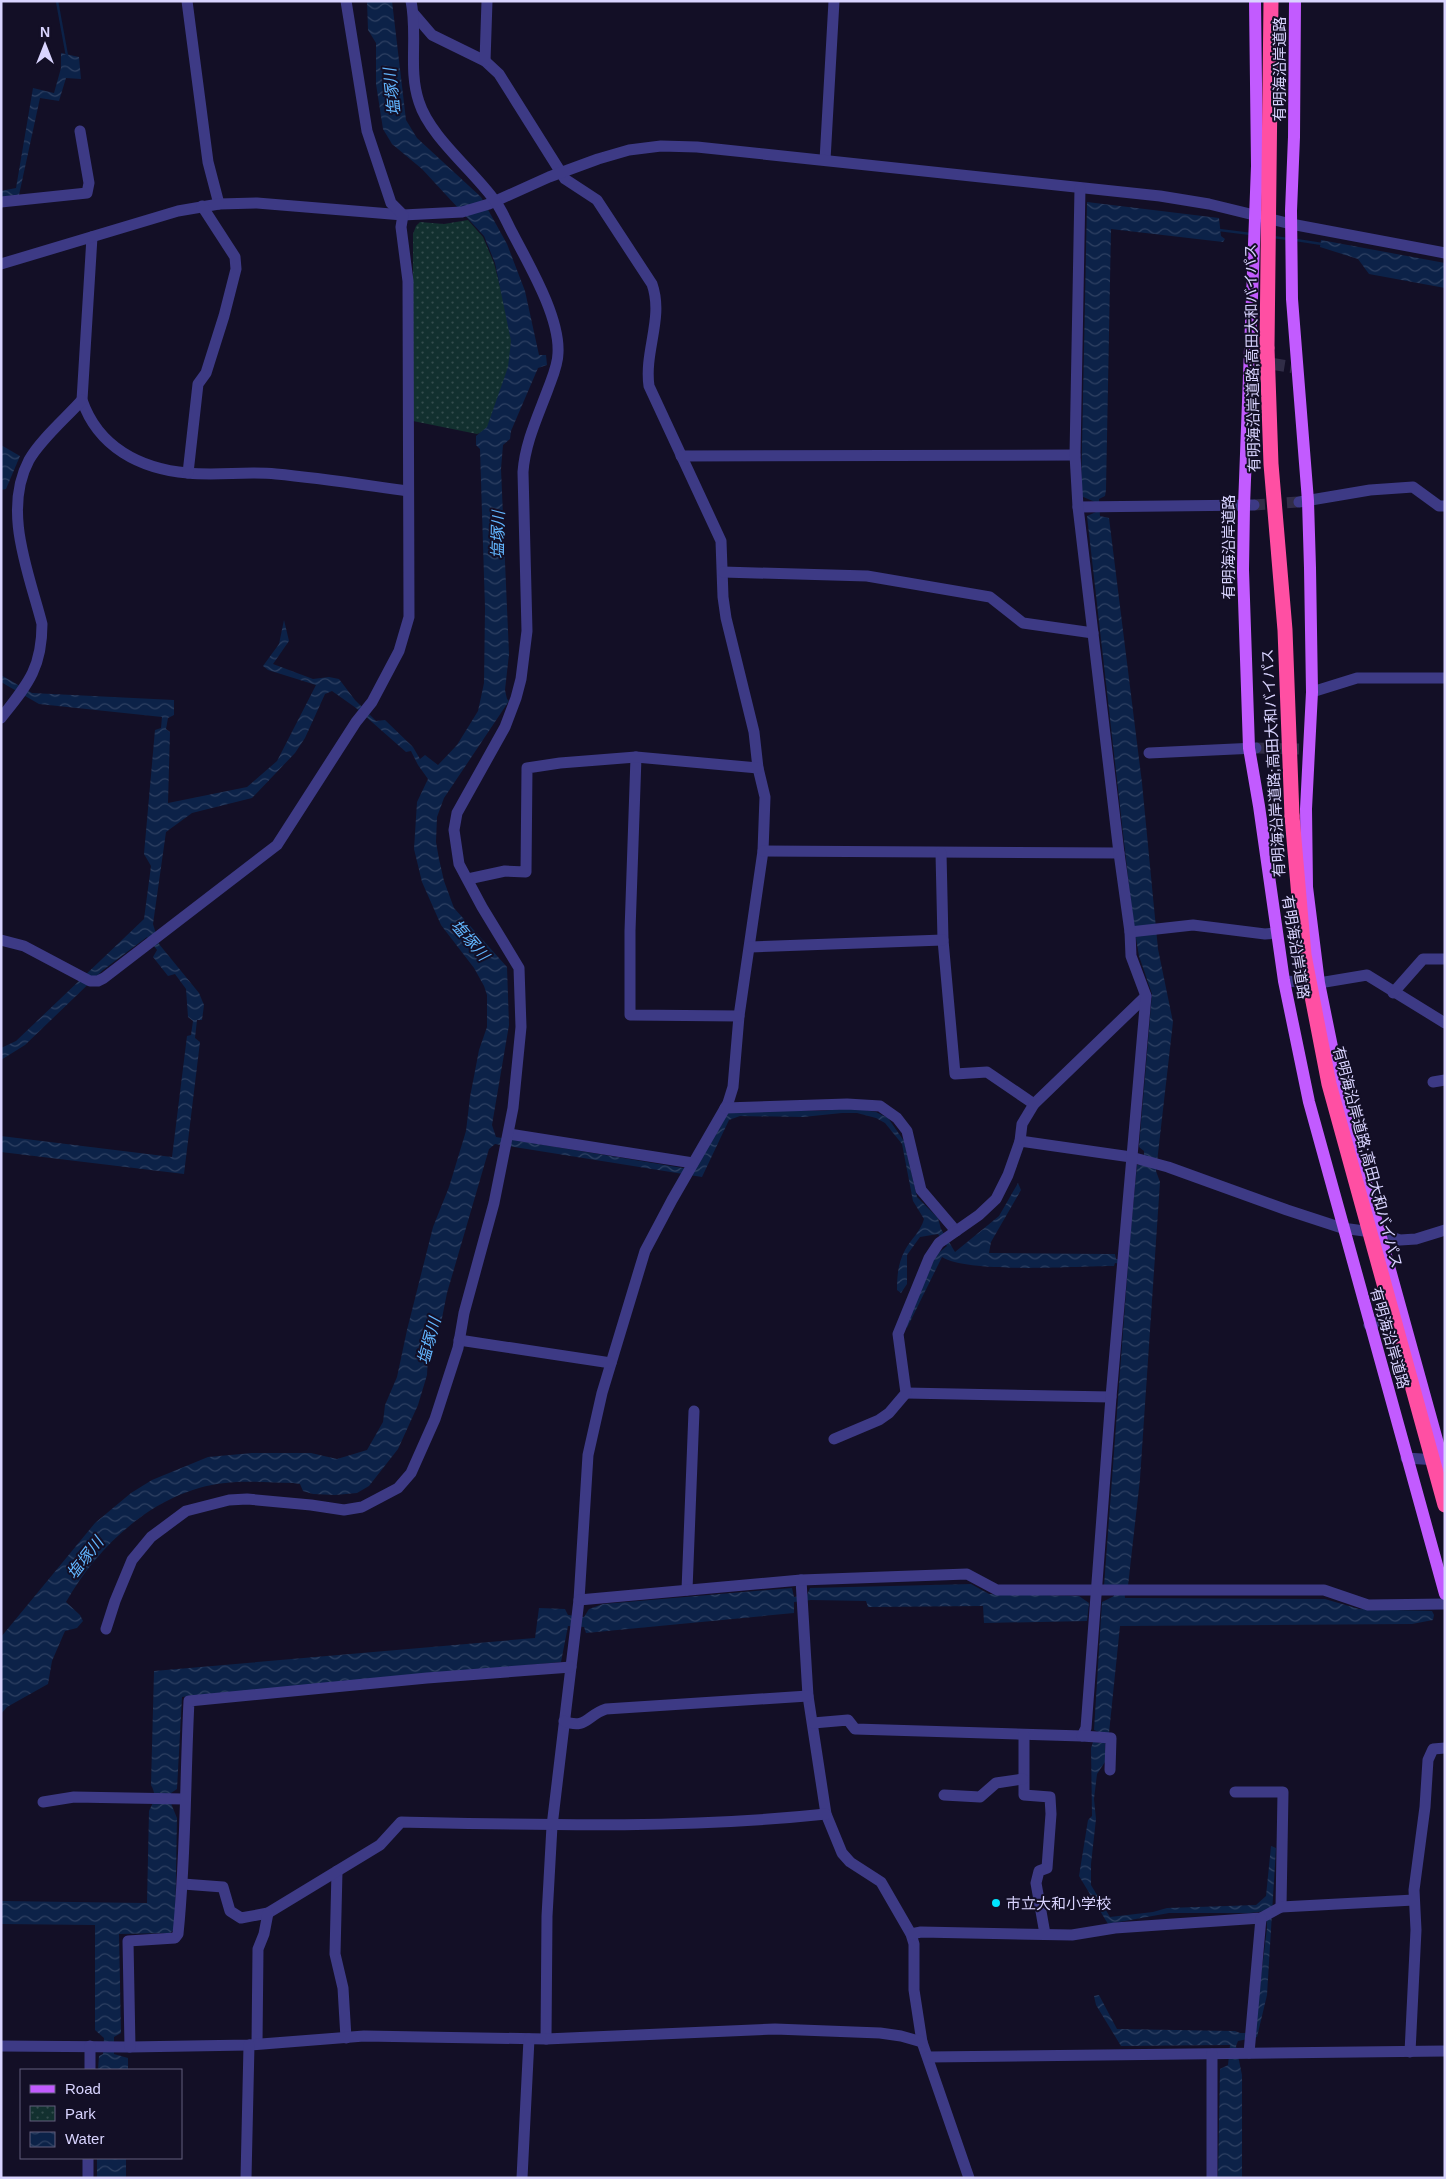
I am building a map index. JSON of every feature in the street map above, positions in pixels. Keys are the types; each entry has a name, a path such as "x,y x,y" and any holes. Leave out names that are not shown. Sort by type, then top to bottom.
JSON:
{"highway":[{"name":"有明海沿岸道路;高田大和バイパス","path":"1272,1 1267,348 1272,464 1285,630 1292,816 1304,955 1315,1020 1329,1084 1445,1505"}],"main road":[{"name":"有明海沿岸道路","path":"1255,1 1257,136 1249,506 1243,570 1252,748 1276,933 1284,982 1309,1102 1342,1228 1445,1594"},
{"name":"有明海沿岸道路","path":"1295,1 1291,224 1292,299 1304,501 1312,692 1304,749 1305,857 1309,904 1319,983 1342,1096 1444,1463"}],"street":[{"path":"187,1 208,162 219,204"},
{"path":"346,1 367,131 391,203 403,214"},
{"path":"106,1629 132,1560 151,1537 186,1511 229,1500 247,1499 344,1510 362,1507 398,1488 411,1473 435,1419 459,1340 464,1313 494,1203 509,1134 521,1027 519,968 482,907 459,864 454,830 457,813 505,727 521,679 527,631 524,456 555,370 558,353 554,325 537,280 492,202 429,122 419,103 413,77 414,14 411,1"},
{"path":"485,60 486,1"},
{"path":"825,160 834,1"},
{"path":"414,14 432,35 485,60 499,74 565,179 597,200 652,284 656,295 657,308 648,364 649,386 721,542 726,618 754,732 758,768 765,797 763,852 739,1016 734,1087 725,1108 645,1251 611,1363 588,1455 576,1635 552,1826 547,1916 546,2039"},
{"path":"1,202 88,193 89,183 80,131"},
{"path":"1,264 202,206 219,204 257,203 416,215 462,212 492,202 561,172 630,150 661,146 697,147 1160,196 1255,214 1291,224 1445,253"},
{"path":"1080,188 1075,455 1078,507 1130,932 1131,956 1146,996 1111,1396 1086,1728 1082,1736"},
{"path":"188,473 198,384 206,373 236,269 235,257 202,206"},
{"path":"1,940 24,946 90,981 98,981 277,845 356,722 372,702 399,651 409,616 408,282 402,227 403,214"},
{"path":"92,237 82,400 97,430 116,449 146,463 188,473 274,474 408,491"},
{"path":"1,718 20,693 36,667 42,635 42,624 18,525 22,478 35,451 82,400"},
{"path":"681,456 1075,455"},
{"path":"1304,501 1370,490 1413,487 1439,506 1445,506"},
{"path":"1078,507 1249,506"},
{"path":"723,572 853,575 990,596 1023,623 1093,633"},
{"path":"1312,692 1357,678 1445,678"},
{"path":"1149,754 1252,748"},
{"path":"468,879 505,871 526,872 526,768 560,763 636,757 758,768"},
{"path":"636,757 630,931 630,1015 739,1016"},
{"path":"763,852 1119,853"},
{"path":"941,853 943,940 955,1074 987,1072 1034,1104"},
{"path":"1130,932 1193,925 1265,934 1276,933"},
{"path":"750,947 943,940"},
{"path":"1392,993 1423,959 1445,959"},
{"path":"1284,982 1319,983 1367,975 1392,993 1445,1023"},
{"path":"906,1393 898,1334 928,1258 939,1243 979,1215 996,1200 1008,1175 1020,1140 1022,1124 1034,1104 1146,996"},
{"path":"725,1108 847,1104 880,1106 897,1118 907,1131 921,1190 956,1230"},
{"path":"509,1134 693,1163"},
{"path":"1020,1140 1132,1156 1168,1167 1256,1201 1342,1228 1379,1233 1400,1240 1416,1239 1445,1230"},
{"path":"1369,1325 1402,1314"},
{"path":"459,1340 611,1363"},
{"path":"834,1439 880,1420 906,1393 1111,1396"},
{"path":"687,1590 694,1411"},
{"path":"1406,1458 1444,1463"},
{"path":"579,1604 687,1590 967,1574 997,1590 1324,1590 1368,1605 1445,1604"},
{"path":"801,1584 808,1696 826,1814 842,1853 850,1862 881,1882 915,1933 914,1990 922,2042 930,2057 968,2178"},
{"path":"130,2047 128,1941 175,1938 178,1934 183,1884 180,1799 189,1701 417,1679 571,1667"},
{"path":"564,1721 575,1725 583,1724 598,1712 606,1709 808,1696"},
{"path":"813,1723 848,1720 855,1729 1111,1738 1110,1770"},
{"path":"1024,1734 1024,1794 1050,1798 1051,1814 1047,1868 1038,1871 1036,1883 1045,1934"},
{"path":"1410,2052 1416,1930 1414,1900 1428,1760 1433,1749 1445,1748"},
{"path":"944,1795 980,1798 996,1783 1023,1779"},
{"path":"1235,1792 1283,1792 1280,1907"},
{"path":"43,1802 74,1797 180,1799"},
{"path":"183,1884 223,1887 230,1911 241,1918 268,1913 337,1872 380,1845 401,1822 552,1826 760,1821 826,1814"},
{"path":"337,1872 335,1945 343,1988 346,2038"},
{"path":"915,1933 1072,1935 1116,1928 1261,1918 1280,1907 1414,1900"},
{"path":"246,2178 258,1949 264,1934 268,1913"},
{"path":"1248,2053 1261,1918"},
{"path":"1,2046 130,2047 253,2044 364,2036 546,2039 775,2029 880,2033 922,2042"},
{"path":"522,2178 529,2039"},
{"path":"90,2069 94,2046"},
{"path":"930,2057 1445,2051"},
{"path":"1212,2054 1212,2178"},
{"path":"88,2159 88,2178"}],"green space":[{"path":"468,220 483,237 494,263 502,294 515,321 520,351 487,431 477,434 413,421 413,234 420,222 444,224"}],"water":[{"name":"塩塚川","path":"367,1 392,1 406,120 417,138 481,197 507,244 525,291 539,355 546,355 547,365 538,368 511,431 510,439 503,445 501,469 509,654 505,690 509,701 444,798 437,817 436,842 439,859 444,881 454,908 507,967 509,1025 492,1125 496,1137 695,1170 728,1113 740,1111 821,1111 852,1108 876,1112 888,1118 904,1141 917,1197 938,1218 941,1229 955,1252 999,1216 1018,1183 1021,1190 991,1242 989,1253 1115,1254 1116,1259 1128,1260 1137,1165 1144,1165 1144,1151 1139,1147 1152,994 1139,956 1133,921 1087,516 1096,512 1095,502 1081,496 1087,202 1219,218 1221,236 1225,239 1223,242 1111,229 1106,490 1105,496 1099,499 1100,516 1109,518 1142,783 1158,949 1173,1022 1156,1171 1160,1182 1140,1479 1128,1586 1124,1587 1125,1598 1325,1599 1359,1609 1432,1611 1434,1615 1433,1620 1412,1624 1120,1626 1109,1733 1105,1734 1105,1762 1097,1774 1094,1799 1096,1819 1091,1864 1091,1885 1110,1917 1153,1912 1167,1908 1256,1905 1266,1896 1271,1846 1276,1848 1267,1995 1257,2037 1238,2041 1236,2046 1242,2075 1242,2178 1218,2178 1220,2069 1228,2065 1230,2045 1121,2046 1096,2005 1094,1996 1099,1995 1117,2029 1254,2033 1267,1928 1266,1911 1250,1913 1169,1913 1108,1924 1079,1876 1088,1820 1092,1816 1091,1748 1093,1742 1101,1743 1101,1733 1094,1730 1102,1602 1114,1596 1114,1589 1104,1586 1128,1265 1115,1263 1114,1266 1050,1268 975,1266 942,1257 907,1328 906,1323 936,1255 947,1246 938,1234 920,1237 907,1255 907,1284 901,1293 897,1290 898,1270 901,1260 907,1246 921,1227 924,1219 913,1201 902,1144 885,1123 876,1118 857,1113 803,1117 740,1116 729,1120 702,1177 495,1144 489,1149 447,1293 441,1323 428,1355 427,1375 418,1405 398,1449 369,1486 357,1493 335,1495 313,1494 303,1491 300,1484 293,1483 233,1482 200,1488 176,1497 153,1509 112,1541 79,1581 66,1602 80,1615 83,1621 77,1628 65,1631 52,1661 48,1684 7,1707 1,1714 1,1637 95,1523 131,1493 152,1480 208,1457 252,1453 311,1453 337,1459 367,1450 383,1422 385,1405 397,1377 433,1227 449,1187 466,1131 479,1050 487,1027 487,995 474,968 441,925 422,882 414,849 417,802 428,779 411,751 406,752 356,708 332,691 325,694 305,738 295,753 252,798 192,813 166,832 153,924 159,944 199,993 204,1005 202,1020 197,1020 195,1038 200,1042 184,1174 1,1152 1,1136 172,1157 187,1036 191,1035 193,1021 188,1017 186,989 175,974 168,976 153,957 157,950 147,937 103,970 25,1045 1,1060 1,1048 16,1041 144,919 151,866 144,854 155,730 161,728 162,717 39,704 1,682 1,675 32,693 174,700 174,715 168,718 166,729 170,732 168,803 247,787 277,761 316,685 268,670 263,666 279,644 284,620 289,641 273,664 313,679 329,677 339,679 355,700 376,721 385,720 413,747 420,759 425,755 438,765 457,745 478,711 484,683 485,608 480,449 476,445 476,436 487,427 508,367 511,341 495,263 484,236 422,169 392,144 383,129 376,84 376,43 368,30"},
{"path":"61,53 79,57 81,79 66,78 59,101 40,98 19,195 1,197 1,191 16,188 33,88 54,93 61,68"},
{"path":"1321,240 1445,263 1445,288 1369,274 1358,259 1320,247"},
{"path":"1,445 20,456 6,489 1,490"},
{"path":"971,1584 989,1594 1079,1596 1089,1603 1087,1621 984,1623 983,1606 868,1607 866,1601 811,1600 794,1602 794,1613 586,1633 584,1627 568,1626 561,1662 182,1697 177,1789 171,1793 170,1801 177,1818 175,1929 170,1933 119,1934 121,2033 114,2037 114,2054 128,2058 128,2069 98,2069 99,2056 103,2054 104,2038 95,2030 95,1925 1,1924 1,1901 147,1903 149,1811 154,1795 151,1785 154,1671 535,1638 539,1608 565,1609 568,1615 584,1617 589,1609 603,1604 792,1588 794,1597 807,1595 810,1588"},
{"path":"97,2159 126,2159 126,2178 97,2178"}],"waterway":[{"path":"57,1 67,56"},
{"path":"1219,230 1251,234"},
{"path":"1273,237 1288,239"},
{"path":"1296,240 1322,244"}],"tunnel":[{"path":"1255,361 1292,367"},
{"path":"1254,505 1299,502"},
{"path":"1256,748 1299,749"}],"place":[{"name":"市立大和小学校","path":"996,1903"}]}
